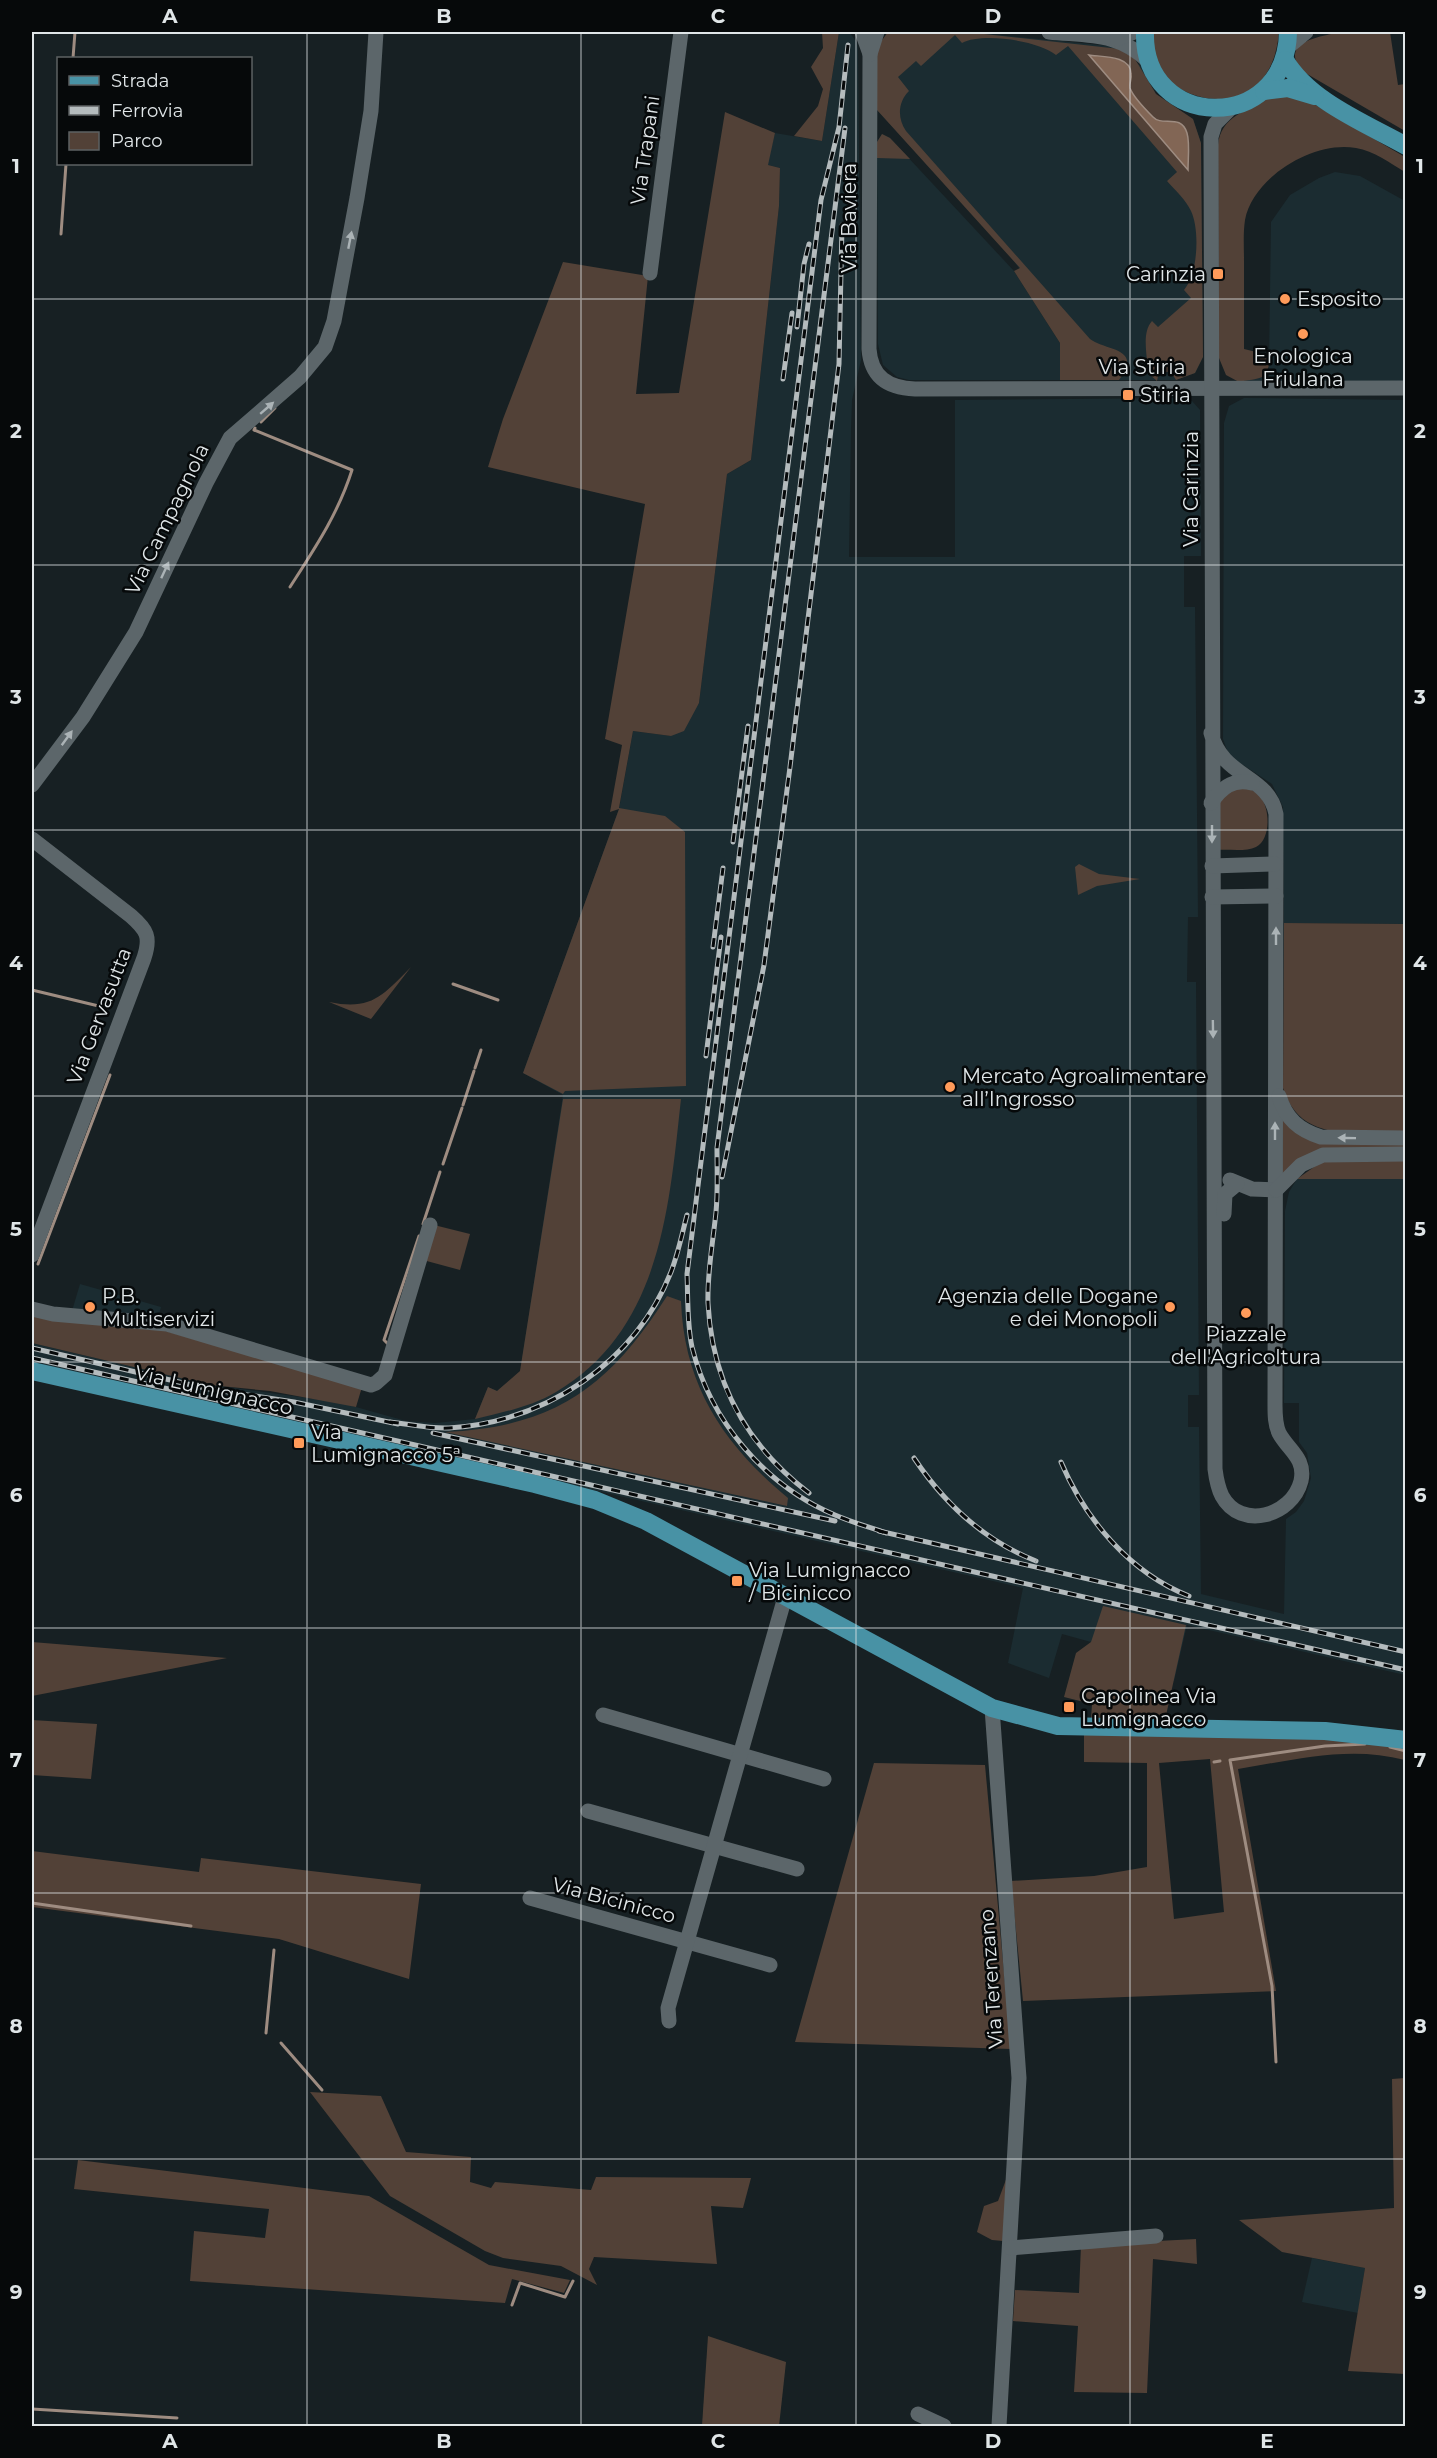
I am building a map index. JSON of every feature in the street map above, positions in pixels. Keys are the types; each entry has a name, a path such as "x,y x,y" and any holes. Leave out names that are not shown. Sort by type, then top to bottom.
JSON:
{"main road":[{"path":"1145,32 1149,62 1165,87 1189,104 1210,108 1232,107 1249,101 1264,91 1280,72 1287,46"},
{"path":"1287,46 1296,75 1322,98 1406,146"},
{"path":"1264,91 1288,88 1322,98"},
{"name":"Via Lumignacco","path":"32,1371 595,1500 646,1521 992,1708 1030,1721 1058,1726 1325,1731 1370,1734 1406,1740"}],"street":[{"name":"Via Campagnola","path":"32,784 88,709 136,632 201,492 230,438 300,377 325,347 334,321 359,187 371,111 376,32"},
{"name":"Via Trapani","path":"650,273 681,32"},
{"name":"Via Baviera","path":"862,32 870,54"},
{"name":"Via Baviera","path":"877,32 870,54 869,349 873,369 881,380"},
{"path":"1048,32 1117,39 1135,49 1149,62"},
{"path":"1117,39 1134,32"},
{"path":"1287,46 1306,32"},
{"name":"Via Carinzia","path":"1189,104 1199,111 1211,137 1211,733"},
{"path":"1211,137 1215,124 1232,107"},
{"name":"Via Stiria","path":"881,380 899,387 915,389 1406,388"},
{"path":"1211,733 1214,745 1226,763 1260,786 1274,802 1276,896 1275,1422 1280,1435 1296,1453 1302,1470 1296,1493 1281,1509 1270,1515 1248,1514 1236,1509 1222,1497 1215,1469 1211,733"},
{"path":"1211,803 1224,788 1236,781 1260,786"},
{"name":"Via Gervasutta","path":"32,839 131,916 146,930 149,940 32,1255"},
{"path":"1212,866 1275,864"},
{"path":"1212,897 1276,896"},
{"path":"1275,1076 1282,1108 1289,1119 1309,1133 1321,1137 1406,1138"},
{"path":"1215,1164 1237,1184 1252,1190 1276,1190 1300,1165 1323,1155 1406,1154"},
{"path":"1215,1410 1224,1390 1224,1197 1229,1188 1237,1184"},
{"path":"32,1309 53,1314 167,1324 371,1385 385,1374 430,1226"},
{"name":"Via Bicinicco","path":"669,2021 668,2008 785,1597"},
{"name":"Via Terenzano","path":"992,1708 1019,2078 999,2427"},
{"path":"603,1715 824,1779"},
{"path":"588,1811 797,1869"},
{"name":"Via Bicinicco","path":"530,1898 770,1965"},
{"path":"1011,2248 1156,2236"},
{"path":"918,2414 944,2427"}],"shaded area":[{"path":"839,32 849,32 857,42 858,49 861,360 852,400 849,557 955,557 955,400 1183,398 1192,401 1200,410 1201,556 1184,556 1184,607 1195,607 1198,917 1188,917 1187,982 1196,982 1199,1395 1188,1395 1188,1427 1199,1427 1201,1594 1284,1614 1286,1519 1296,1512 1304,1501 1311,1478 1307,1453 1299,1442 1299,1403 1284,1403 1285,1211 1289,1192 1297,1179 1405,1179 1405,1675 1187,1625 1174,1681 1086,1662 1091,1642 1062,1634 1049,1678 1008,1663 1023,1588 32,1362 32,1343 210,1385 338,1402 406,1421 435,1423 475,1419 488,1387 497,1391 520,1372 563,1095 523,1073 619,809 633,731 671,736 699,703 727,474 751,460 779,206 780,168 767,165 775,133 822,141"},
{"path":"888,32 966,32 1111,46 1140,65 1156,94 1193,119 1201,143 1203,357 1195,373 1176,380 1100,380 1008,253 877,110"},
{"path":"1089,55 1114,58 1126,63 1131,74 1130,88 1143,107 1157,120 1180,123 1184,127 1188,141 1188,170"},
{"path":"882,134 890,138 1014,271 1060,343 1060,380 909,380 897,377 883,365 878,344 877,142"},
{"path":"1335,172 1360,176 1405,201 1405,381 1243,382 1243,379 1255,379 1268,371 1271,222 1290,195 1319,178"},
{"path":"1244,398 1405,400 1405,924 1284,923 1283,807 1272,784 1234,759 1223,739 1224,423 1229,406"},
{"path":"80,1284 161,1307 158,1318 72,1311"},
{"path":"1312,2258 1365,2268 1358,2313 1302,2302"}],"green space":[{"path":"822,32 839,32 822,141 794,136 818,106 823,89 811,67 823,48"},
{"path":"888,32 966,32 1120,49 1135,59 1156,94 1193,119 1201,143 1203,357 1195,373 1176,380 1171,372 1159,372 1157,381 1149,374 1144,361 1147,361 1146,335 1149,325 1152,321 1158,327 1191,298 1184,290 1189,283 1195,263 1196,229 1189,207 1167,181 1177,172 1068,46 1056,55 1024,42 983,38 962,43 955,35 921,66 916,61 898,77 909,91 901,105 900,116 906,131 1090,339 1125,356 1126,369 1119,380 1060,380 1060,343 1014,271 1020,268 877,110 877,47"},
{"path":"1151,32 1279,32 1274,58 1260,82 1249,91 1223,99 1195,95 1171,82 1162,72 1156,58"},
{"path":"1340,32 1390,32 1398,85 1405,84 1405,131 1302,71 1296,61 1295,53 1299,47 1313,39"},
{"path":"1269,96 1302,97 1405,157 1405,172 1369,152 1340,147 1305,156 1273,176 1260,189 1250,204 1244,225 1244,349 1265,354 1269,365 1266,375 1239,382 1226,375 1219,358 1218,145 1224,127 1230,121"},
{"path":"725,112 775,133 768,165 780,168 779,206 751,460 727,474 699,703 684,731 671,736 633,731 619,808 665,816 685,832 686,1086 565,1091 563,1094 523,1073 619,809 610,812 622,745 605,739 645,504 488,467 503,419 563,262 648,276 636,394 679,393"},
{"path":"882,134 890,138 910,159 877,158 877,142"},
{"path":"1247,787 1263,800 1268,822 1265,837 1252,849 1218,850 1217,806 1227,791"},
{"path":"1079,864 1099,874 1140,879 1097,886 1078,895 1075,867"},
{"path":"1284,923 1405,924 1405,1131 1333,1131 1317,1127 1303,1119 1291,1106 1283,1088"},
{"path":"411,967 371,1019 329,1002 356,1004 376,998"},
{"path":"563,1099 681,1099 664,1223 653,1263 639,1301 618,1335 591,1366 556,1392 537,1402 475,1419 488,1387 497,1391 520,1371"},
{"path":"1283,1119 1288,1125 1405,1143 1405,1149 1323,1150 1282,1174"},
{"path":"1405,1160 1405,1179 1297,1179 1321,1162"},
{"path":"434,1225 470,1234 460,1270 423,1260"},
{"path":"667,1296 681,1301 690,1360 699,1387 712,1412 745,1457 788,1498 787,1506 445,1432 484,1428 518,1421 548,1411 576,1396 600,1378 623,1355"},
{"path":"32,1313 155,1328 362,1387 356,1407 270,1391 210,1385 32,1343"},
{"path":"1103,1606 1186,1625 1165,1720 1091,1719 1092,1704 1064,1697 1076,1653 1091,1642"},
{"path":"32,1642 227,1658 32,1696"},
{"path":"32,1720 97,1724 91,1779 32,1775"},
{"path":"1084,1733 1349,1739 1405,1745 1405,1760 1363,1754 1342,1754 1301,1758 1238,1769 1276,1991 1023,2001 1011,1881 1094,1876 1147,1867 1147,1763 1084,1762","holes":["1210,1759 1224,1912 1174,1919 1159,1763"]},
{"path":"874,1763 985,1765 1011,2049 795,2042"},
{"path":"32,1851 199,1872 201,1858 421,1884 409,1979 279,1939 32,1907"},
{"path":"1405,2078 1405,2374 1348,2371 1365,2268 1282,2252 1239,2220 1394,2208 1392,2079"},
{"path":"310,2092 381,2096 406,2152 471,2157 470,2182 491,2188 495,2182 591,2190 596,2177 751,2178 743,2208 711,2206 717,2264 594,2257 589,2269 597,2285 561,2266 503,2258 485,2251 390,2196"},
{"path":"78,2160 369,2196 489,2265 570,2280 564,2293 512,2279 505,2303 190,2281 194,2231 265,2238 269,2209 74,2189"},
{"path":"1007,2177 1003,2241 992,2240 977,2232 984,2206 998,2201"},
{"path":"1196,2239 1197,2264 1153,2259 1147,2393 1074,2392 1078,2326 1013,2321 1015,2290 1079,2293 1081,2245"},
{"path":"708,2336 786,2362 779,2426 702,2426"}],"waterway":[{"path":"73,57 75,32"},
{"path":"61,234 66,165"},
{"path":"261,422 275,408"},
{"path":"255,428 254,430 352,470 333,516 290,587"},
{"path":"453,984 498,1000"},
{"path":"32,990 107,1008"},
{"path":"475,1068 481,1050"},
{"path":"463,1105 474,1071"},
{"path":"38,1264 110,1075"},
{"path":"443,1164 462,1108"},
{"path":"423,1224 440,1172"},
{"path":"388,1344 384,1340 419,1236"},
{"path":"1276,2062 1272,1986 1230,1760 1325,1746 1365,1744"},
{"path":"1390,1747 1406,1751"},
{"path":"1214,1762 1220,1761"},
{"path":"32,1903 191,1926"},
{"path":"266,2033 274,1950"},
{"path":"281,2043 322,2090"},
{"path":"512,2305 520,2283 565,2297 573,2281"},
{"path":"32,2409 177,2418"}],"railway":[{"path":"848,45 839,127 821,200 687,1274 688,1320 690,1338 700,1374 712,1400 726,1424 763,1468 809,1502 841,1518 886,1533"},
{"path":"809,1493 767,1454 750,1433 736,1410 717,1360 711,1332 708,1292 717,1204 717,1148 845,128"},
{"path":"722,1177 764,965 790,767 839,364 842,225"},
{"path":"797,327 804,264 809,244"},
{"path":"783,379 792,313"},
{"path":"733,842 748,726"},
{"path":"713,947 723,868"},
{"path":"706,1056 721,937"},
{"path":"390,1422 442,1428 485,1423 519,1414 552,1400 582,1382 610,1360 635,1334 655,1305 671,1272 687,1215"},
{"path":"32,1348 209,1389 294,1402 398,1424"},
{"path":"32,1358 1406,1670"},
{"path":"433,1433 835,1521"},
{"path":"914,1458 952,1505 967,1519 1000,1543 1036,1561"},
{"path":"1061,1462 1083,1504 1112,1542 1147,1573 1189,1596"},
{"path":"879,1531 1406,1652"}],"place":[{"name":"Carinzia","path":"1218,274"},
{"name":"Esposito","path":"1285,299"},
{"name":"Enologica Friulana","path":"1303,334"},
{"name":"Stiria","path":"1128,395"},
{"name":"Mercato Agroalimentare all’Ingrosso","path":"950,1087"},
{"name":"P.B. Multiservizi","path":"90,1307"},
{"name":"Agenzia delle Dogane e dei Monopoli","path":"1170,1307"},
{"name":"Piazzale dell'Agricoltura","path":"1246,1313"},
{"name":"Via Lumignacco 5ª","path":"299,1443"},
{"name":"Via Lumignacco / Bicinicco","path":"737,1581"},
{"name":"Capolinea Via Lumignacco","path":"1069,1707"}]}
